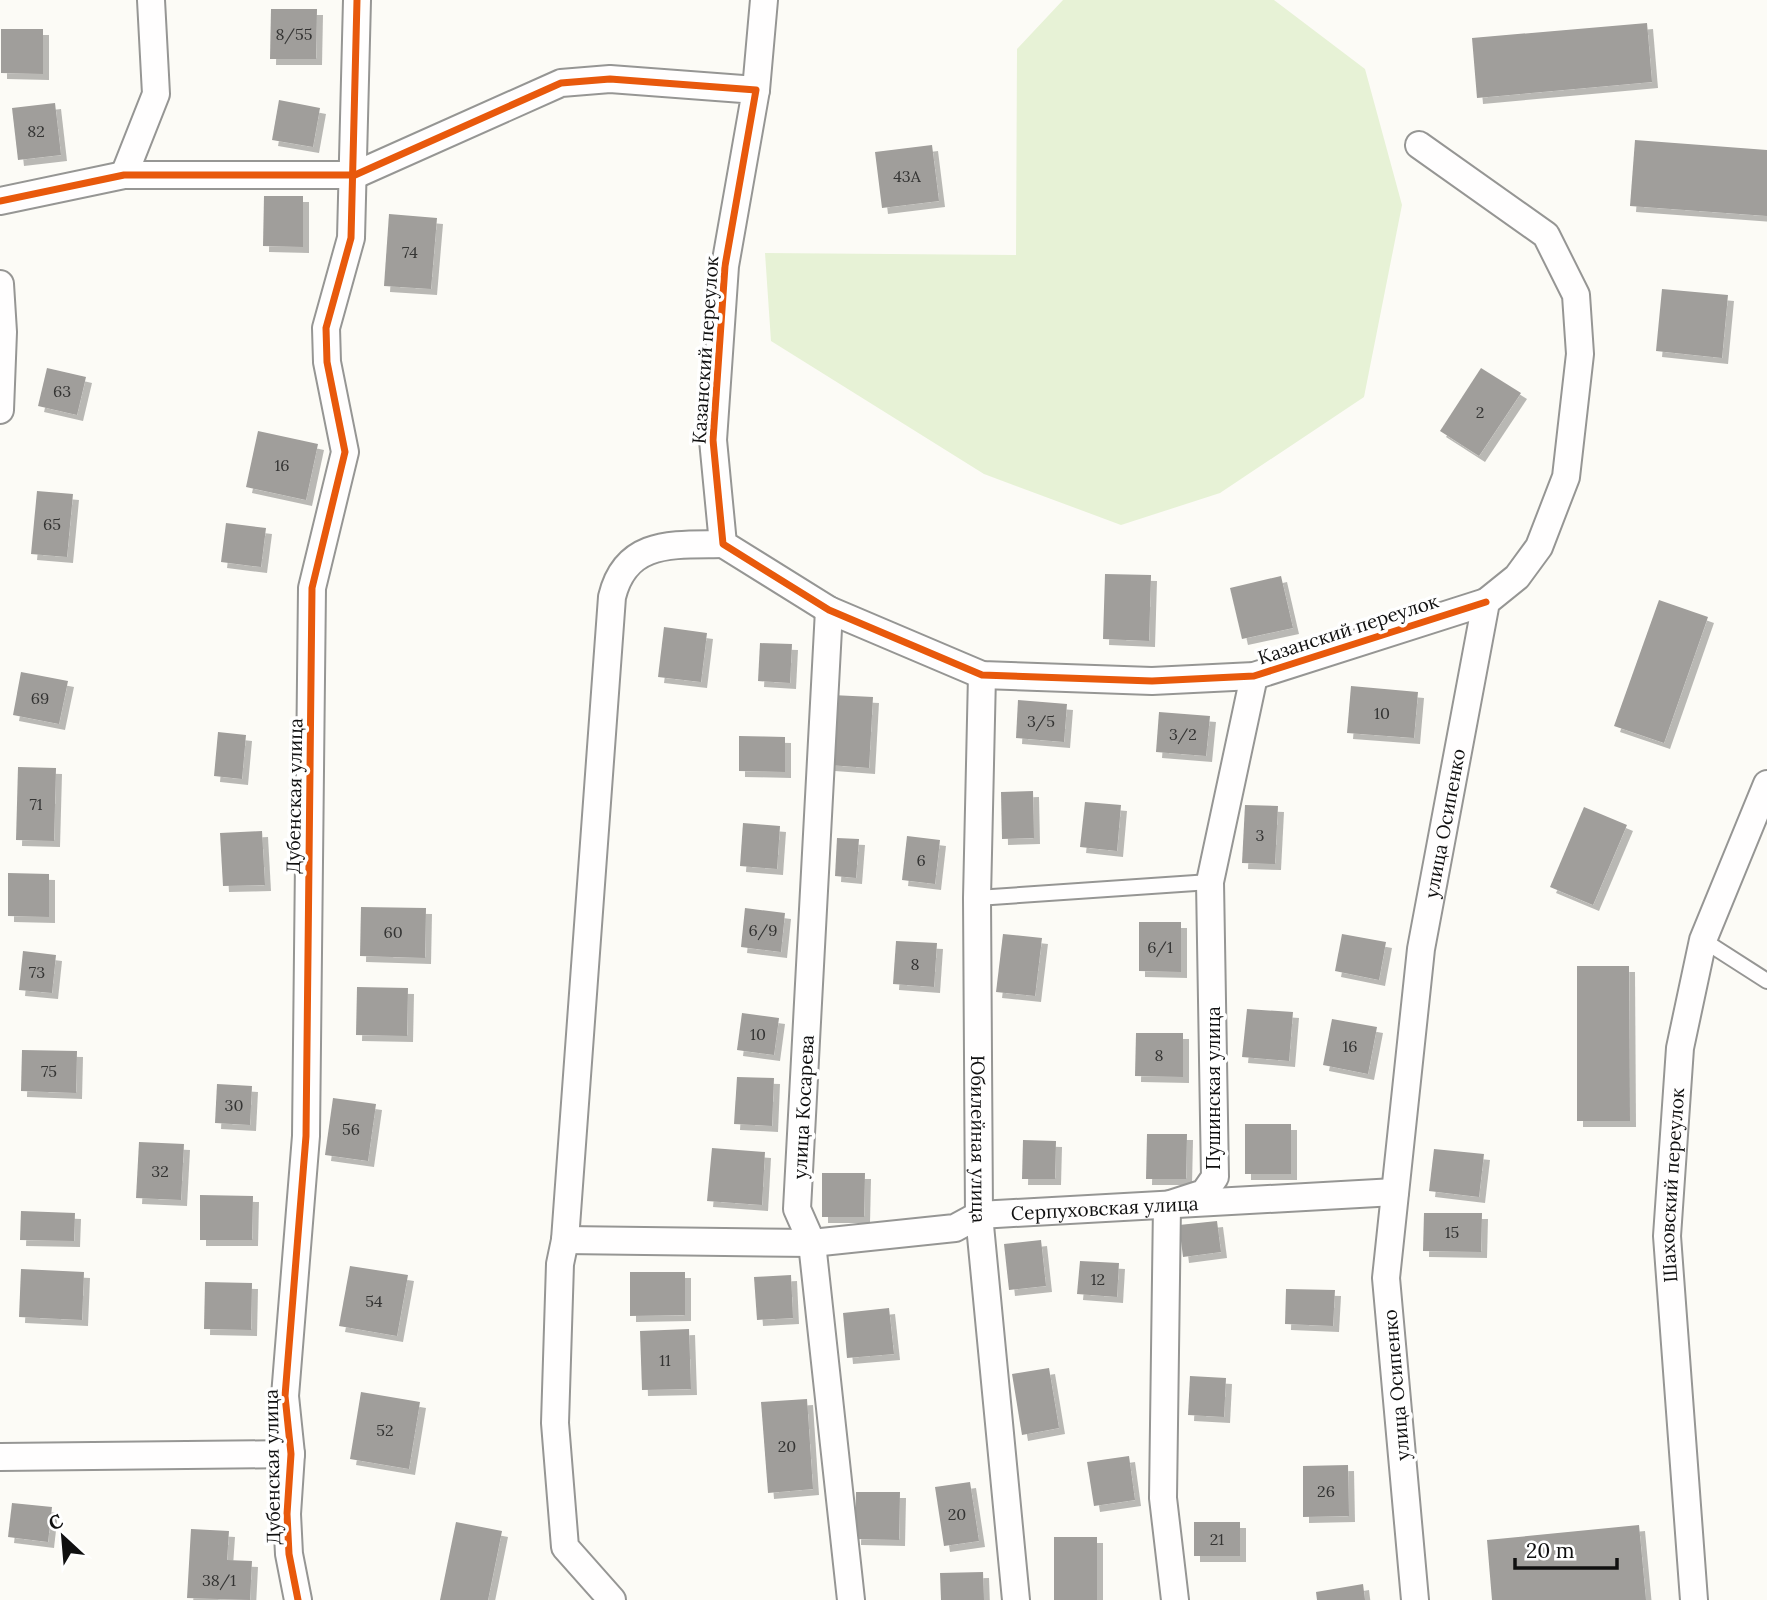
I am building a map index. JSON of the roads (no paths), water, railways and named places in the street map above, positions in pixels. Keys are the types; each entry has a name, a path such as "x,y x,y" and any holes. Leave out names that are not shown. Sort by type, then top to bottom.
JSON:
{"street":[{"path":"124,175 156,94 151,0"},
{"name":"Дубенская улица","path":"298,1600 289,1553 287,1514 291,1454 285,1396 306,1136 312,588 345,452 327,362 326,328 351,239 355,176 357,0"},
{"path":"0,201 124,175 355,176 561,83 610,79 756,90 764,0"},
{"name":"Казанский переулок","path":"756,90 725,266 713,440 723,544 830,610 982,675 1152,681 1254,676 1486,602"},
{"path":"1419,145 1546,235 1576,295 1580,354 1566,477 1539,547 1517,577 1486,602"},
{"path":"0,284 3,332 0,410"},
{"path":"612,1600 565,1547 555,1423 560,1264 565,1240 612,597 616,581 627,565 645,552 664,545 723,544"},
{"name":"улица Осипенко","path":"1415,1600 1386,1278 1421,949 1486,602"},
{"name":"улица Косарева","path":"830,610 797,1209 813,1242 851,1600"},
{"name":"Юбилейная улица","path":"982,675 977,898 979,1215 1016,1600"},
{"name":"Пушинская улица","path":"1167,1205 1204,1193 1215,1177 1210,882 1254,676"},
{"name":"Шаховский переулок","path":"1694,1600 1667,1236 1680,1048 1703,940 1767,783"},
{"name":"Серпуховская улица","path":"565,1240 813,1242 955,1228 979,1215 1395,1192"},
{"path":"1167,1205 1163,1498 1175,1600"},
{"path":"0,1457 291,1454"}],"lane":[{"path":"977,898 1210,882"},
{"path":"1703,940 1767,981"}]}
